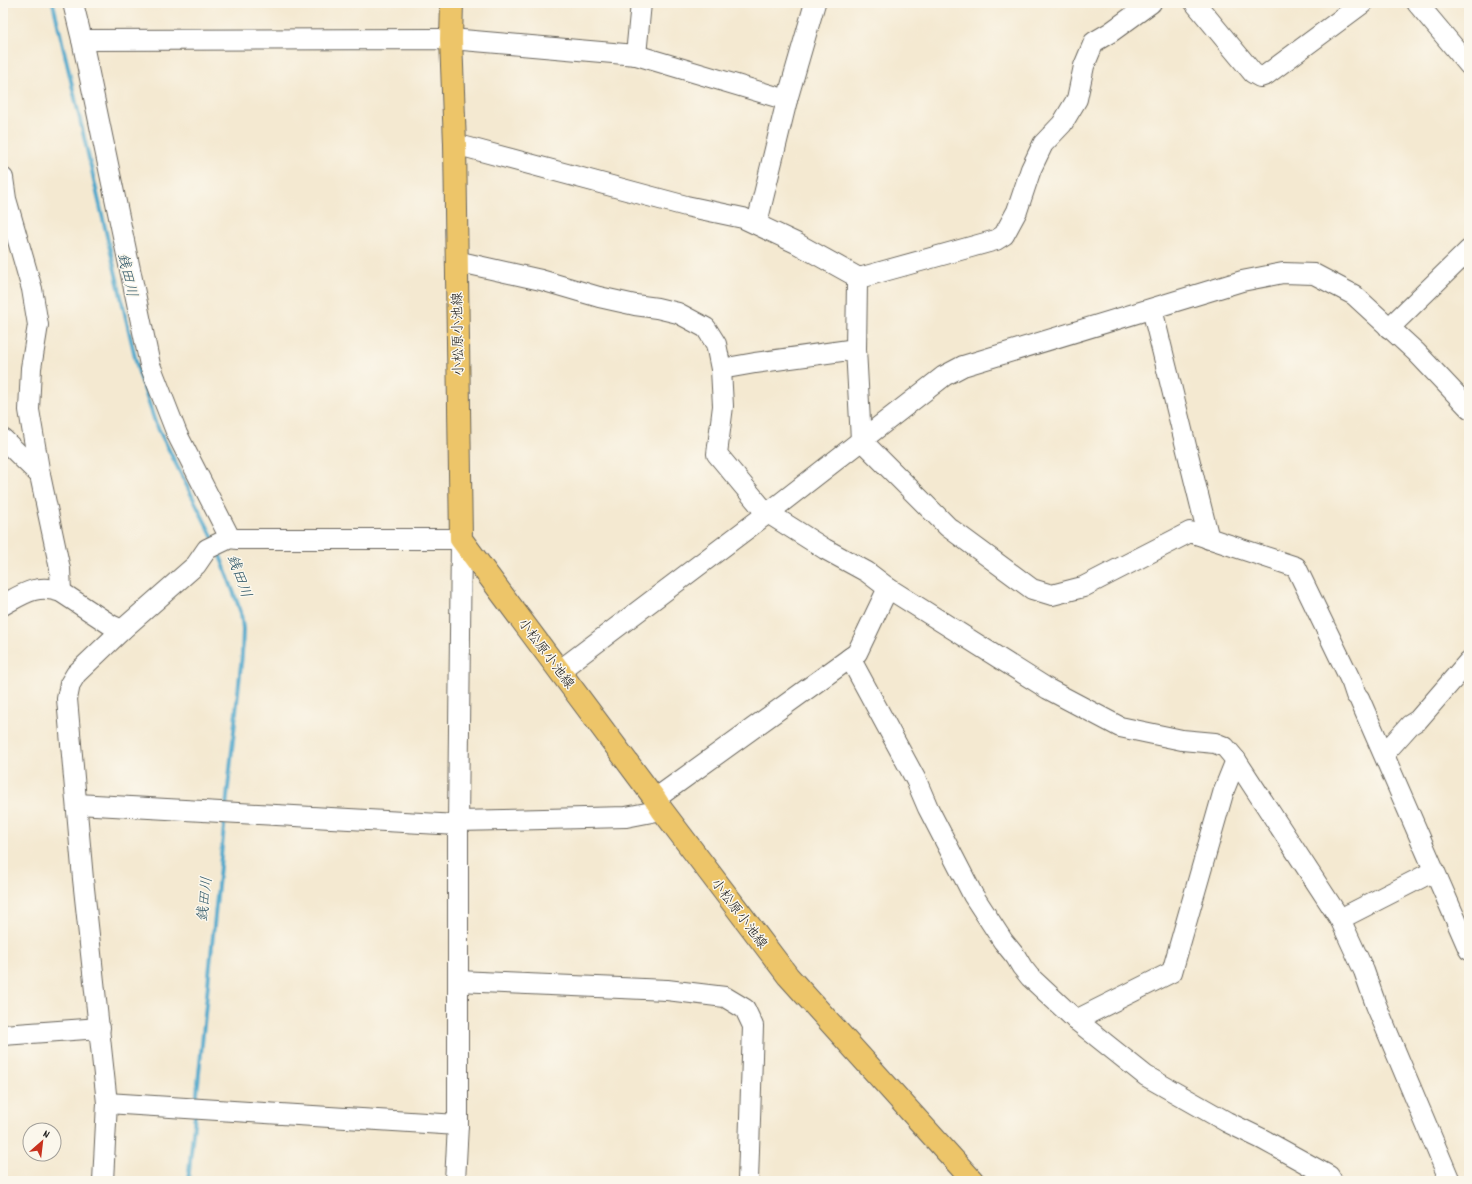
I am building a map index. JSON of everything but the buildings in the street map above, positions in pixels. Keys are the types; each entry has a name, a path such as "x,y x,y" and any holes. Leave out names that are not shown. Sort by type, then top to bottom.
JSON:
{"main road":[{"name":"小松原小池線","path":"452,3 451,39 456,144 456,261 461,539 788,976 973,1181"}],"street":[{"path":"73,3 150,365 176,434 230,538"},
{"path":"636,55 641,3"},
{"path":"757,223 787,100 814,3"},
{"path":"456,144 686,206 743,218 757,223 796,243 859,278 996,240 1004,235 1017,211 1031,169 1043,144 1062,124 1077,99 1084,66 1094,42 1111,32 1151,3"},
{"path":"1195,3 1253,74 1260,77 1266,75 1363,3"},
{"path":"1417,3 1469,65"},
{"path":"82,40 451,39 636,55 787,100"},
{"path":"3,178 6,199 32,289 38,325 31,368 28,410 60,569 61,592"},
{"path":"1388,328 1469,250"},
{"path":"456,261 541,280 599,297 678,313 706,328 716,344 721,369 723,406 718,454 768,514 825,549 867,572 888,588 1048,689 1120,727 1182,740 1215,743 1225,747 1236,760 1340,919 1364,971 1376,1005 1450,1181"},
{"path":"560,671 768,514 944,376 963,366 1242,281 1283,273 1314,274 1354,295 1388,328 1416,352 1469,408"},
{"path":"859,278 857,282 856,349 861,440 948,527 1032,589 1052,595 1083,587 1190,532 1296,567 1352,683 1356,695 1359,698 1469,950"},
{"path":"1152,308 1209,538"},
{"path":"721,369 856,349"},
{"path":"3,439 40,475"},
{"path":"103,1181 107,1103 84,886 67,699 70,684 76,674 122,630 196,565 207,549 230,538 236,540 461,539 458,823 458,1125 456,1181"},
{"path":"3,605 27,591 41,588 54,589 61,592 106,622 122,630"},
{"path":"77,804 210,812 458,823 626,817 658,804 857,653 888,588"},
{"path":"850,658 916,780 928,808 973,895 1002,941 1016,956 1030,977 1076,1020 1146,1076 1227,1122 1262,1139 1329,1176 1332,1181"},
{"path":"1384,754 1410,725 1418,720 1469,661"},
{"path":"1076,1020 1172,972 1224,790 1236,760"},
{"path":"1340,919 1434,871"},
{"path":"458,980 667,990 725,997 745,1009 753,1026 748,1181"},
{"path":"3,1035 100,1028"},
{"path":"107,1103 458,1125"}],"waterway":[{"name":"銭田川","path":"53,3 138,370 155,422 214,540"},
{"name":"銭田川","path":"218,550 241,613 243,629 242,655 226,807"},
{"name":"銭田川","path":"196,1103 225,817"},
{"name":"銭田川","path":"188,1181 195,1114"}]}
